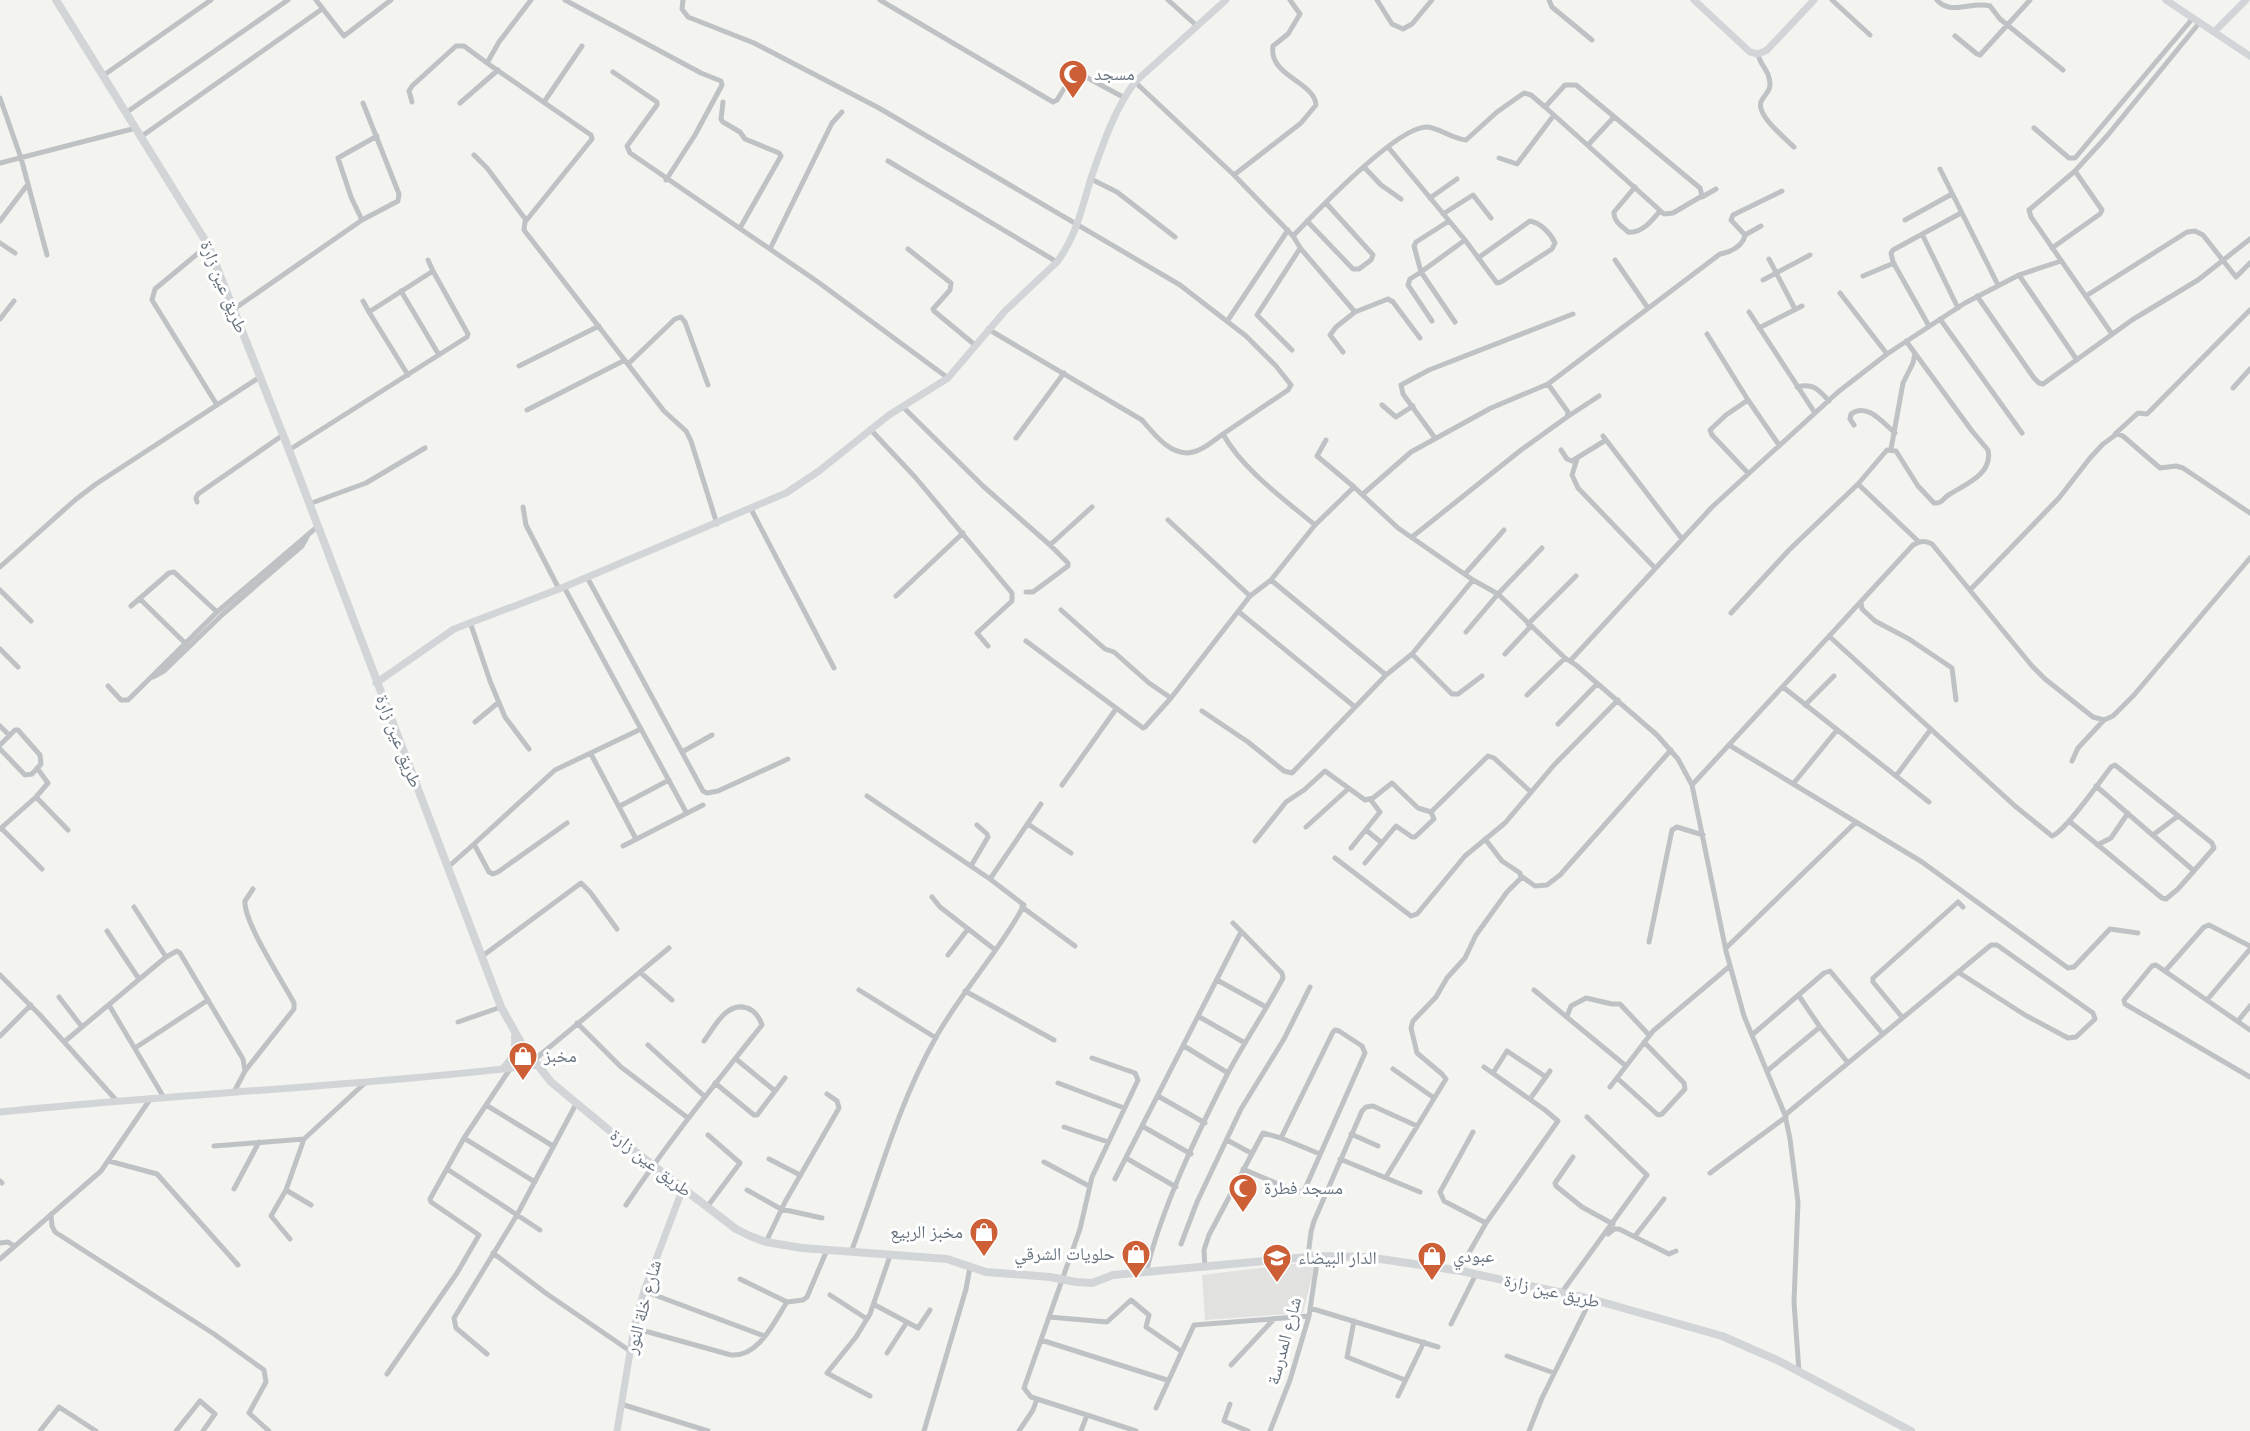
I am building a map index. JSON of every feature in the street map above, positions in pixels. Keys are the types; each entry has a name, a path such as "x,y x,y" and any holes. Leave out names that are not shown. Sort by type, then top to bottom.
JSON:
{"main road":[{"name":"طريق عين زارة","path":"56,0 208,244 289,450 481,957 513,1030 551,1082 707,1207 736,1229 766,1242 826,1250 947,1259 986,1272 1089,1283 1113,1275 1205,1268 1308,1256 1367,1257 1461,1271 1563,1292 1706,1331 1752,1348 1911,1431"},
{"path":"376,683 444,636 471,622 561,588 786,493 805,482 902,406 948,378 988,329 1057,262 1066,250 1078,224 1109,129 1124,98 1135,82 1226,0"},
{"path":"1694,0 1750,51 1758,54 1767,50 1814,0"},
{"path":"2166,0 2250,56"},
{"path":"2214,32 2246,0"},
{"path":"505,1068 516,1050 513,1030"},
{"path":"505,1068 534,1060"},
{"path":"0,1112 116,1100 505,1068 534,1060"},
{"name":"شارع خلة النور","path":"617,1431 634,1328 644,1291 683,1188"}],"street":[{"path":"104,75 211,0"},
{"path":"127,112 288,0"},
{"path":"316,0 342,35 346,36 391,0"},
{"path":"487,63 499,42 531,0"},
{"path":"565,0 700,73 721,81 722,85 695,135 666,180"},
{"path":"683,0 682,9 688,17 754,44 879,108 1180,285 1228,320 1276,366 1291,385 1288,390 1193,453 1176,450 1152,434 1142,420 988,329"},
{"path":"880,0 890,2 1053,102 1057,100 1075,71 1124,98"},
{"path":"1168,0 1197,26"},
{"path":"1234,175 1301,123 1316,105 1313,97 1281,68 1273,56 1273,46 1288,34 1300,14 1290,0"},
{"path":"1377,0 1392,24 1403,29 1412,24 1432,0"},
{"path":"1549,0 1552,7 1592,40"},
{"path":"1832,0 1870,35"},
{"path":"1936,0 1941,5 1952,9 1970,5 1986,5 1993,9 2003,22 2064,70"},
{"path":"1955,36 1980,55 2030,0"},
{"path":"142,136 322,9"},
{"path":"2034,128 2069,158 2075,158 2196,20"},
{"path":"2112,334 2031,217 2029,210 2075,171 2107,136 2196,20"},
{"path":"412,102 409,91 412,86 456,46 464,46 591,135 592,139 526,220 524,230 664,411 686,431 717,524"},
{"path":"544,102 582,46"},
{"path":"1758,54 1760,62 1768,71 1770,84 1769,90 1761,101 1763,116 1794,147"},
{"path":"460,103 498,70"},
{"path":"613,72 657,102 627,149 630,153 666,180 818,282 948,378"},
{"path":"1135,82 1234,175 1288,230 1301,249 1355,312"},
{"path":"1545,107 1565,85 1571,83 1700,188 1702,193 1700,198"},
{"path":"1293,236 1364,167 1406,133 1427,127 1466,140 1497,112 1524,93 1531,95 1667,215 1716,189"},
{"path":"0,98 21,158 47,255"},
{"path":"723,102 721,119 723,122 740,132 745,139 779,153 781,156 740,228"},
{"path":"234,309 362,220 394,204 399,198 363,103"},
{"path":"770,249 832,123 842,112"},
{"path":"1499,158 1517,164 1554,115"},
{"path":"1588,145 1614,117"},
{"path":"0,163 136,128"},
{"path":"362,220 351,197 338,158 377,136"},
{"path":"1388,147 1465,240 1495,282 1499,283 1552,249 1555,243 1535,221 1530,221 1478,258"},
{"path":"474,155 487,168 526,220"},
{"path":"888,161 1057,262"},
{"path":"1364,167 1380,185 1401,199"},
{"path":"1940,169 1998,285"},
{"path":"2052,248 2100,214 2102,210 2075,171"},
{"path":"1091,179 1117,192 1175,237"},
{"path":"1430,198 1457,179"},
{"path":"0,221 28,184"},
{"path":"1635,188 1614,213 1616,220 1628,232 1636,232 1660,211"},
{"path":"1745,235 1731,220 1733,215 1782,191"},
{"path":"1905,220 1952,194"},
{"path":"1443,214 1473,195 1491,218"},
{"path":"1307,221 1353,269 1359,269 1371,261 1373,255 1326,203"},
{"path":"1929,326 1894,263 1891,253 1961,213"},
{"path":"1449,221 1416,242 1414,246 1421,272 1455,322"},
{"path":"1363,494 1410,452 1491,408 1548,384 1720,254 1740,245 1745,235 1761,226"},
{"path":"1228,320 1288,230"},
{"path":"2086,296 2187,232 2195,231 2203,235 2236,277 2250,263"},
{"path":"1922,234 1958,308"},
{"path":"1977,296 2039,383 2043,384 2112,334 2198,280 2250,239"},
{"path":"1432,321 1408,285 1409,281 1465,240"},
{"path":"0,243 15,253"},
{"path":"208,244 155,289 152,300 217,405"},
{"path":"908,249 948,279 950,290 933,310 975,345"},
{"path":"1292,350 1257,315 1301,249"},
{"path":"1763,280 1810,255"},
{"path":"289,450 468,336 428,260"},
{"path":"1615,260 1648,308"},
{"path":"1769,260 1795,309"},
{"path":"1527,696 1568,660 1748,473 1828,401 1887,354 1977,296 2019,275 2061,261"},
{"path":"1863,276 1894,263"},
{"path":"369,312 433,271"},
{"path":"2019,275 2077,360"},
{"path":"401,291 439,355"},
{"path":"1840,293 1887,354"},
{"path":"1344,352 1330,335 1336,327 1355,312 1384,300 1391,300 1420,338"},
{"path":"0,319 14,301"},
{"path":"363,301 408,375"},
{"path":"1759,328 1802,306"},
{"path":"1970,590 2059,498 2090,458 2138,412 2147,414 2250,310"},
{"path":"1749,312 1815,413"},
{"path":"1435,438 1400,388 1405,382 1429,370 1573,314"},
{"path":"527,410 626,362 675,319 681,317 685,322 708,385"},
{"path":"1940,320 2022,433"},
{"path":"519,366 599,326"},
{"path":"1707,334 1779,445"},
{"path":"1891,450 1899,455 1923,493 1936,504 1976,478 1988,462 1988,450 1971,431 1906,341"},
{"path":"1891,450 1903,383 1915,353"},
{"path":"2233,388 2250,369"},
{"path":"1017,438 1064,373"},
{"path":"0,567 89,489 260,377"},
{"path":"1548,384 1568,412 1567,417"},
{"path":"1797,387 1812,385 1819,389 1828,401"},
{"path":"1412,537 1521,450 1599,396"},
{"path":"1748,400 1726,415 1710,430 1712,435 1748,473"},
{"path":"1382,405 1396,417 1413,406"},
{"path":"902,406 983,486 1068,563 1068,566 1033,592 1026,592"},
{"path":"1854,425 1850,419 1851,414 1856,410 1865,410 1895,433"},
{"path":"870,429 963,533 1010,590 1012,601 977,633 988,646"},
{"path":"1223,434 1246,464 1315,525"},
{"path":"197,502 198,494 283,435"},
{"path":"2114,435 2123,435 2160,468 2176,466 2183,468 2250,513"},
{"path":"1561,450 1570,460 1576,459 1605,438 1682,539"},
{"path":"1326,440 1317,456 1363,494 1388,519 1473,580 1498,594 1568,660 1618,700 1671,750 1684,769 1692,785 1731,966 1752,1035 1785,1115 1798,1202 1794,1302 1799,1372"},
{"path":"309,504 366,483 425,448"},
{"path":"1731,613 1789,550 1858,484 1882,454 1891,450"},
{"path":"1576,459 1572,475 1578,488 1655,568"},
{"path":"1858,484 1918,542"},
{"path":"1026,641 1143,728 1171,698 1250,596 1271,580 1315,525 1354,487"},
{"path":"523,507 526,525 686,812"},
{"path":"1050,545 1092,507"},
{"path":"751,509 834,668"},
{"path":"1168,520 1250,596"},
{"path":"108,686 121,700 125,701 217,612 317,527"},
{"path":"1465,574 1504,530"},
{"path":"896,596 963,533"},
{"path":"151,677 164,671 223,614 302,546 307,535"},
{"path":"1692,785 1918,542 1932,544 2009,640 2045,679 2093,717 2104,720"},
{"path":"1466,632 1542,548"},
{"path":"2072,761 2078,748 2104,720 2121,710 2250,558"},
{"path":"131,606 174,572 217,612"},
{"path":"1504,654 1576,576"},
{"path":"587,577 701,789 707,793 718,791 788,759"},
{"path":"1271,580 1386,675"},
{"path":"1202,711 1248,742 1284,771 1292,773 1386,675 1412,654 1473,580"},
{"path":"0,590 31,621"},
{"path":"140,599 186,644"},
{"path":"1861,603 1862,609 1875,621 1909,639 1952,668 1956,700"},
{"path":"1061,610 1105,649 1114,652 1149,683 1171,698"},
{"path":"1239,612 1355,707"},
{"path":"471,622 509,724 529,749"},
{"path":"1830,637 2015,806 2052,836 2061,832 2068,821 2111,767 2115,765 2214,845 2178,889 2169,897 2162,898 2068,821"},
{"path":"0,649 18,667"},
{"path":"1412,654 1452,694 1458,694 1482,676"},
{"path":"1805,705 1834,676"},
{"path":"1558,724 1597,684"},
{"path":"1782,687 1929,802"},
{"path":"1335,858 1410,916 1414,916 1421,911 1465,856 1505,823 1554,765 1618,700"},
{"path":"475,722 499,702"},
{"path":"1062,785 1116,709"},
{"path":"0,726 9,735"},
{"path":"447,868 555,770 641,729"},
{"path":"1896,776 1931,729"},
{"path":"0,745 15,730 21,732 40,755 41,764 32,774 25,775 0,749"},
{"path":"1793,784 1837,730"},
{"path":"682,752 712,735"},
{"path":"1729,746 1922,862 2068,968 2074,967 2110,929 2138,933"},
{"path":"1485,839 1502,861 1521,876 1535,886 1547,885 1560,875 1671,750"},
{"path":"591,754 636,839"},
{"path":"1431,812 1488,756 1494,758 1531,792"},
{"path":"37,768 48,783 36,797 1,828 42,869"},
{"path":"1255,841 1286,802 1304,790 1322,772 1328,772 1365,800 1370,799 1392,783 1418,808 1431,812 1434,819 1415,837 1398,826 1365,864"},
{"path":"620,806 669,780"},
{"path":"2096,786 2193,870"},
{"path":"1306,827 1348,789"},
{"path":"851,1252 898,1116 936,1038 1024,905 990,879 867,796"},
{"path":"36,797 68,830"},
{"path":"1352,848 1380,812 1370,799"},
{"path":"990,879 1041,804"},
{"path":"623,846 702,805"},
{"path":"2097,845 2111,838 2128,813"},
{"path":"2153,835 2178,816"},
{"path":"1726,948 1856,822"},
{"path":"474,844 489,872 493,874 567,823"},
{"path":"1028,824 1071,853"},
{"path":"971,867 988,837 977,825"},
{"path":"1649,942 1672,830 1677,827 1703,835"},
{"path":"1366,830 1382,843"},
{"path":"1386,1177 1446,1078 1417,1053 1412,1028 1413,1021 1436,997 1447,978 1465,958 1476,935 1521,876"},
{"path":"481,957 581,883 617,929"},
{"path":"234,1092 245,1071 294,1009 294,1003 259,940 244,906 253,889"},
{"path":"932,897 937,904 994,949"},
{"path":"1902,1017 1873,982 1873,978 1958,902 1963,907"},
{"path":"134,907 166,957"},
{"path":"1022,907 1075,946"},
{"path":"1146,1273 1152,1250 1176,1187 1205,1122 1228,1073 1283,980 1283,975 1233,923"},
{"path":"2165,971 2204,927 2209,925 2250,948 2207,1000"},
{"path":"948,955 968,929"},
{"path":"107,931 139,979"},
{"path":"1115,1179 1241,932"},
{"path":"1710,1173 1785,1115 1882,1033 1991,945 1997,945 2093,1013 2095,1019 2076,1037 2068,1038 2025,1015 1958,972"},
{"path":"534,1060 669,948"},
{"path":"64,1042 174,952 180,953 243,1059 245,1071"},
{"path":"2250,1030 2156,965 2152,966 2124,1000 2126,1004 2250,1077"},
{"path":"1610,1087 1660,1024 1731,966"},
{"path":"1752,1035 1828,971 1832,972 1882,1033"},
{"path":"640,973 672,1000"},
{"path":"0,975 31,1005 116,1100"},
{"path":"1217,980 1266,1007"},
{"path":"1181,1244 1197,1202 1241,1109 1284,1039 1310,987"},
{"path":"859,990 936,1038"},
{"path":"1534,990 1626,1066"},
{"path":"965,991 1054,1040"},
{"path":"1799,996 1820,1028 1848,1063"},
{"path":"59,997 82,1027"},
{"path":"1567,1017 1571,1006 1586,998 1620,1004 1649,1035"},
{"path":"135,1048 208,1000"},
{"path":"0,1036 31,1005"},
{"path":"109,1005 163,1096"},
{"path":"626,1205 653,1164 704,1096 762,1025 750,1009 740,1006 731,1009 704,1041"},
{"path":"2238,1021 2250,1006"},
{"path":"458,1022 501,1007"},
{"path":"1198,1016 1245,1044"},
{"path":"577,1023 621,1067 688,1118"},
{"path":"1767,1071 1820,1028"},
{"path":"1243,1169 1301,1193 1304,1191 1365,1053 1362,1046 1339,1030 1333,1032 1281,1138"},
{"path":"1617,1078 1658,1115 1662,1114 1685,1089 1684,1083 1644,1042"},
{"path":"648,1045 704,1096"},
{"path":"1184,1046 1228,1073"},
{"path":"1493,1073 1506,1052 1548,1074 1530,1099"},
{"path":"1092,1058 1137,1074 1138,1080 1089,1186 1082,1220 1024,1388 1027,1393 1037,1399 1136,1431"},
{"path":"736,1059 776,1091"},
{"path":"1461,1271 1486,1223 1558,1121 1484,1067"},
{"path":"387,1374 480,1235 430,1200 505,1068"},
{"path":"1393,1069 1434,1098"},
{"path":"715,1083 754,1115 757,1115 785,1078"},
{"path":"290,1239 271,1216 286,1190 304,1139 367,1081"},
{"path":"1058,1083 1124,1108"},
{"path":"766,1242 781,1209 839,1108 837,1101 827,1094"},
{"path":"1158,1096 1205,1122"},
{"path":"0,1259 90,1182 109,1161 152,1098"},
{"path":"487,1353 456,1328 454,1318 517,1215 576,1104"},
{"path":"486,1105 553,1146"},
{"path":"1308,1256 1314,1221 1362,1111 1370,1105 1417,1126"},
{"path":"1563,1292 1646,1179 1646,1174 1587,1117"},
{"path":"1142,1126 1191,1154"},
{"path":"1064,1127 1108,1142"},
{"path":"1473,1132 1440,1192 1444,1201 1486,1223"},
{"path":"1205,1268 1206,1242 1263,1133 1320,1154"},
{"path":"1351,1134 1378,1146"},
{"path":"707,1207 740,1163 708,1135"},
{"path":"464,1138 535,1182"},
{"path":"214,1146 304,1139"},
{"path":"1227,1140 1251,1153"},
{"path":"234,1188 259,1142"},
{"path":"1126,1158 1176,1187"},
{"path":"1573,1158 1555,1183 1557,1188 1582,1207 1613,1224"},
{"path":"769,1159 800,1175"},
{"path":"1340,1159 1420,1192"},
{"path":"109,1161 157,1174 238,1265"},
{"path":"1044,1162 1089,1186"},
{"path":"447,1169 540,1230"},
{"path":"286,1190 311,1205"},
{"path":"747,1190 781,1209 822,1218"},
{"path":"1635,1236 1664,1199"},
{"path":"51,1215 55,1232 214,1334 264,1370 266,1382 249,1413 269,1431"},
{"path":"1604,1237 1617,1229 1669,1254 1676,1251"},
{"path":"0,1243 8,1242 14,1246"},
{"path":"740,1280 787,1302 803,1300 807,1297 826,1250"},
{"path":"494,1253 547,1294 630,1351"},
{"path":"870,1396 827,1373 856,1337 875,1305 890,1256"},
{"name":"شارع المدرسة","path":"1270,1431 1290,1380 1309,1316 1318,1256"},
{"path":"924,1431 966,1289 970,1267"},
{"path":"1451,1324 1476,1274"},
{"path":"644,1291 764,1336"},
{"path":"830,1294 867,1319"},
{"path":"1529,1431 1554,1373 1591,1299"},
{"path":"1049,1317 1107,1322 1131,1300 1149,1315 1146,1327 1181,1351"},
{"path":"634,1328 742,1356 752,1350 764,1336 787,1302"},
{"path":"875,1305 918,1328 930,1310"},
{"path":"1310,1308 1438,1347"},
{"path":"1156,1408 1194,1325 1309,1316"},
{"path":"1231,1365 1274,1319"},
{"path":"1353,1321 1347,1357 1405,1380"},
{"path":"887,1353 907,1322"},
{"path":"1041,1340 1167,1380"},
{"path":"1398,1396 1424,1342"},
{"path":"1508,1356 1554,1373"},
{"path":"1019,1431 1033,1410 1037,1399"},
{"path":"176,1431 198,1401 215,1414 203,1431"},
{"path":"621,1404 695,1429 708,1431"},
{"path":"1230,1404 1224,1421 1248,1431"},
{"path":"40,1431 59,1407 96,1431"},
{"path":"1081,1431 1087,1414"}],"shaded area":[{"path":"1308,1262 1314,1269 1303,1313 1205,1320 1202,1275"}],"place":[{"name":"مسجد","path":"1073,100"},
{"name":"مخبز","path":"523,1082"},
{"name":"مسجد فطرة","path":"1243,1214"},
{"name":"مخبز الربيع","path":"984,1258"},
{"name":"حلويات الشرقي","path":"1136,1280"},
{"name":"عبودي","path":"1432,1282"},
{"name":"الدار البيضاء","path":"1277,1284"}]}
